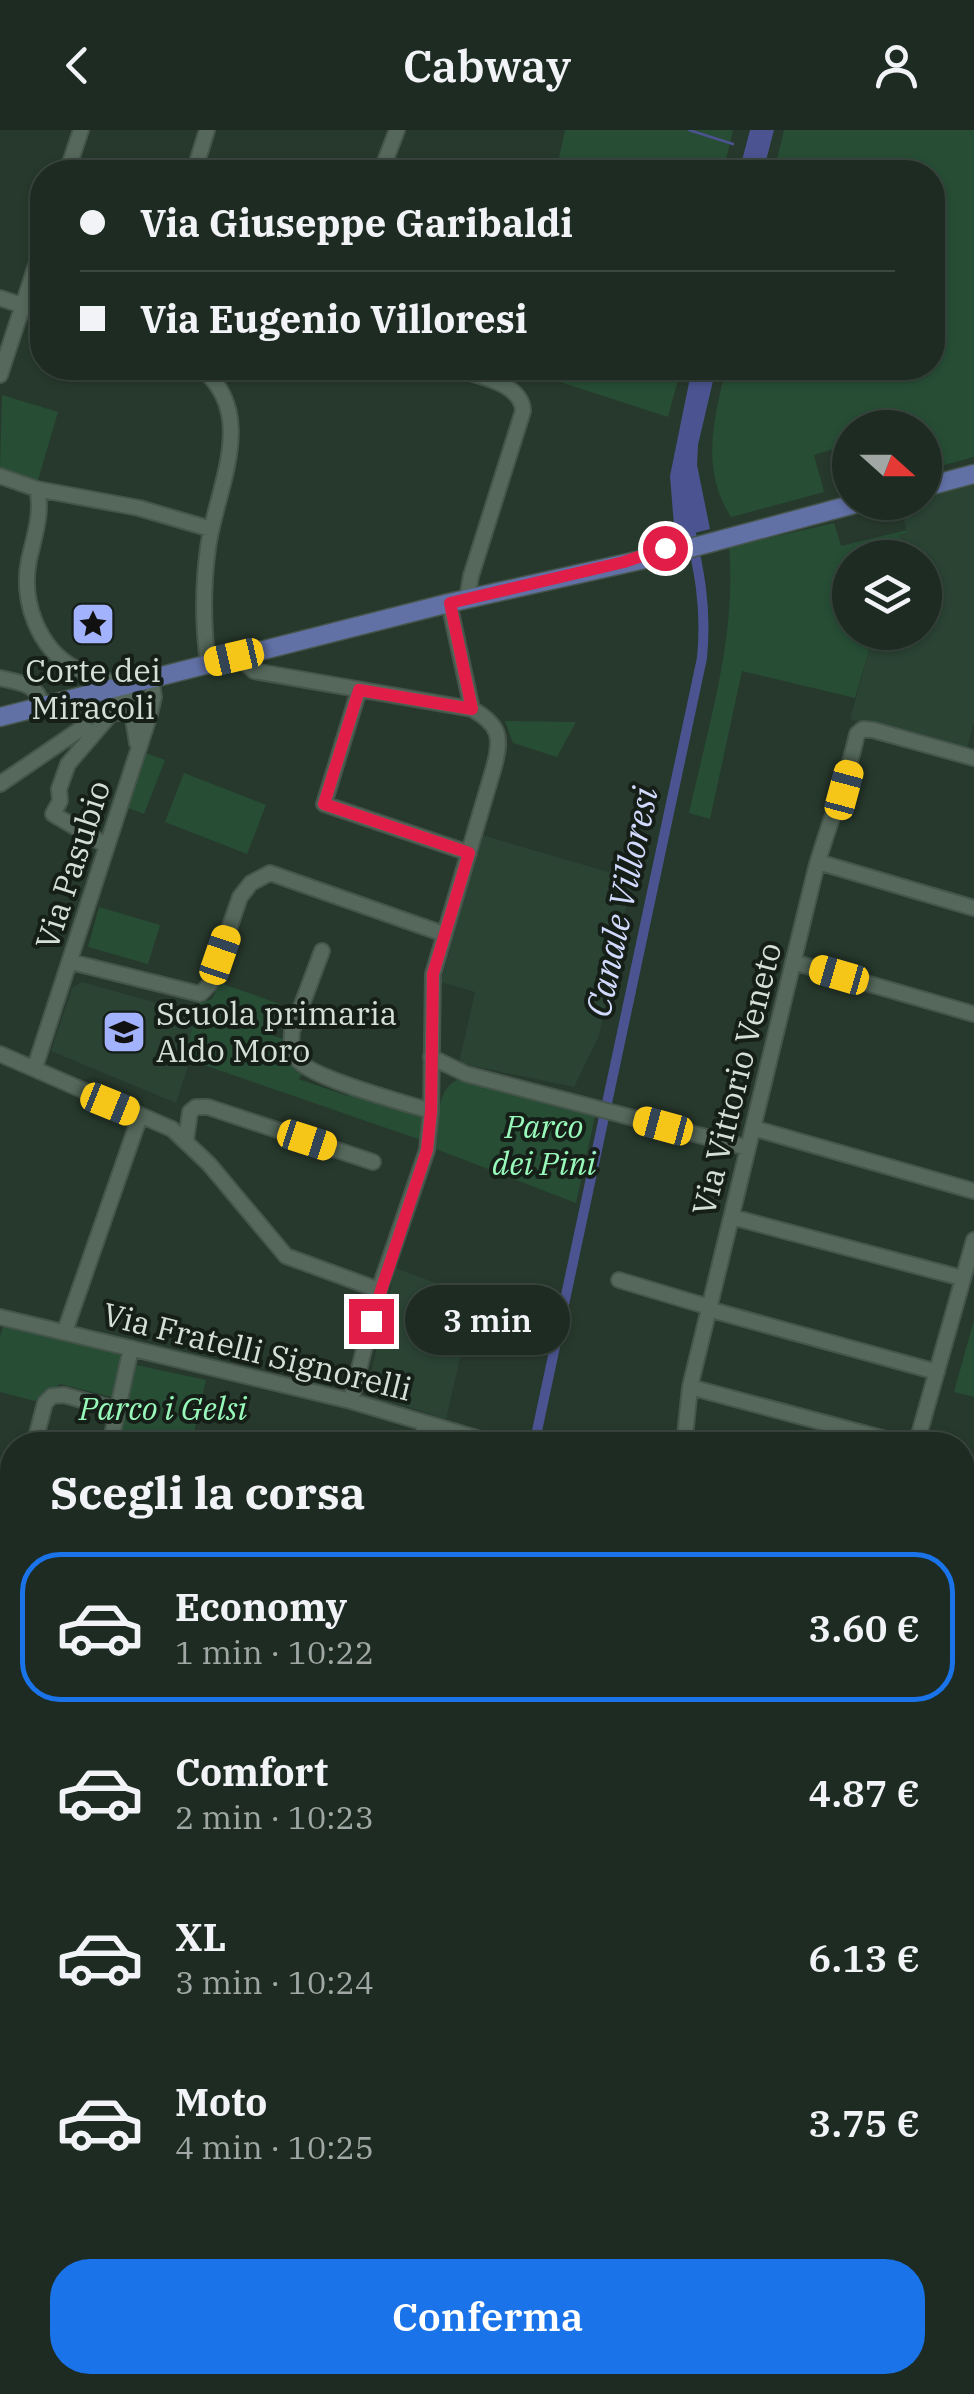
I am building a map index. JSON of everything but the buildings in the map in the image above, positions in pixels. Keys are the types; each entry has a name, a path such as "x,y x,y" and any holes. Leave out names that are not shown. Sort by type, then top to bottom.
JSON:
{"main road":[{"path":"942,482 974,474"},
{"path":"0,717 832,510"}],"street":[{"path":"71,160 81,130"},
{"path":"198,160 207,130"},
{"path":"386,160 397,130"},
{"path":"0,376 30,284"},
{"path":"0,298 30,308"},
{"path":"208,663 205,592 212,528 230,453 232,426 221,390 212,380"},
{"path":"472,709 458,601 471,576 523,411 523,402 516,392 489,380"},
{"path":"0,476 37,489 139,508 212,528"},
{"path":"37,489 39,512 26,580 35,622 51,649 64,661 122,685 108,718 68,764 53,814 57,820 107,846"},
{"path":"238,656 254,671 472,709 494,726 499,748 433,974 427,1150 379,1290 352,1400"},
{"path":"0,678 32,686 42,706"},
{"name":"Via Pasubio","path":"35,1068 150,714 154,694 150,678"},
{"path":"359,690 324,804 469,853"},
{"path":"0,784 85,726"},
{"name":"Via Vittorio Veneto","path":"685,1432 690,1386 793,962 830,817 844,790 860,731 873,730 973,753"},
{"path":"818,862 974,908"},
{"path":"71,959 195,995 204,992 245,889 270,874 444,934"},
{"path":"322,950 292,1032 291,1043 298,1060 318,1073 431,1112"},
{"path":"793,962 974,1014"},
{"path":"0,1054 172,1129 186,1140 286,1256 379,1290"},
{"path":"431,1056 466,1074 748,1148"},
{"path":"431,1081 466,1074"},
{"path":"186,1140 190,1112 202,1106 372,1162"},
{"path":"65,1331 140,1116"},
{"path":"753,1128 974,1191"},
{"path":"732,1217 962,1278"},
{"path":"920,1432 974,1240"},
{"path":"619,1280 937,1372"},
{"name":"Via Fratelli Signorelli","path":"0,1317 352,1400 453,1432"},
{"path":"113,1432 132,1348"},
{"path":"690,1386 860,1432"},
{"path":"38,1432 52,1396 64,1395 118,1410"},
{"path":"423,1432 424,1424"}],"shaded area":[{"path":"974,485 974,722 965,756 850,719 869,650 942,650 942,540 897,540 907,533 904,520 942,520 942,492"},
{"path":"482,835 632,879 599,1036 574,1087 459,1063 475,992 441,982"},
{"name":"Scuola primaria Aldo Moro","path":"82,982 196,1014 184,1057 190,1060 176,1103 51,1051 72,988"},
{"path":"395,1268 474,1297 446,1419 370,1395 365,1380 372,1369"}],"green space":[{"path":"565,130 733,130 726,160 559,160"},
{"path":"784,130 974,130 974,457 942,465 942,410 832,410 832,450 814,455 824,492 731,517 715,480 712,444 723,380 945,380 945,160 777,160"},
{"path":"554,380 678,380 668,417"},
{"path":"2,395 58,412 38,480 0,467"},
{"path":"834,523 839,540 832,540 832,650 869,650 855,698 742,671 710,819 689,813 725,648 729,547"},
{"path":"907,530 899,535 900,540 866,540"},
{"path":"505,721 576,722 557,757 513,743"},
{"path":"146,753 165,760 144,814 126,807"},
{"path":"184,773 266,805 247,854 165,822"},
{"path":"99,907 160,925 148,964 88,947"},
{"path":"220,983 280,1004 273,1036 287,1040 304,1073 298,1079 348,1096 351,1090 422,1115 421,1140 184,1058 199,1003 212,999"},
{"name":"Parco dei Pini","path":"457,1080 595,1116 576,1203 436,1149 441,1101 449,1085"},
{"path":"5,1320 124,1351 112,1397 60,1384 35,1401 0,1392 0,1337"},
{"path":"974,1320 974,1397 954,1392"},
{"name":"Parco i Gelsi","path":"136,1365 206,1380 194,1432 120,1432"}],"water":[{"path":"750,130 774,130 766,160 742,160"},
{"path":"690,380 713,380 697,465 710,529 675,538 670,476"}],"waterway":[{"path":"689,130 733,144"},
{"name":"Canale Villoresi","path":"537,1432 702,658 701,589 688,520"}],"place":[{"name":"Corte dei Miracoli","path":"93,624"},
{"name":"Scuola primaria Aldo Moro","path":"124,1032"}],"route":[{"path":"371,1321 427,1150 433,974 469,853 324,804 359,690 472,709 450,603 624,562 665,548"}]}
